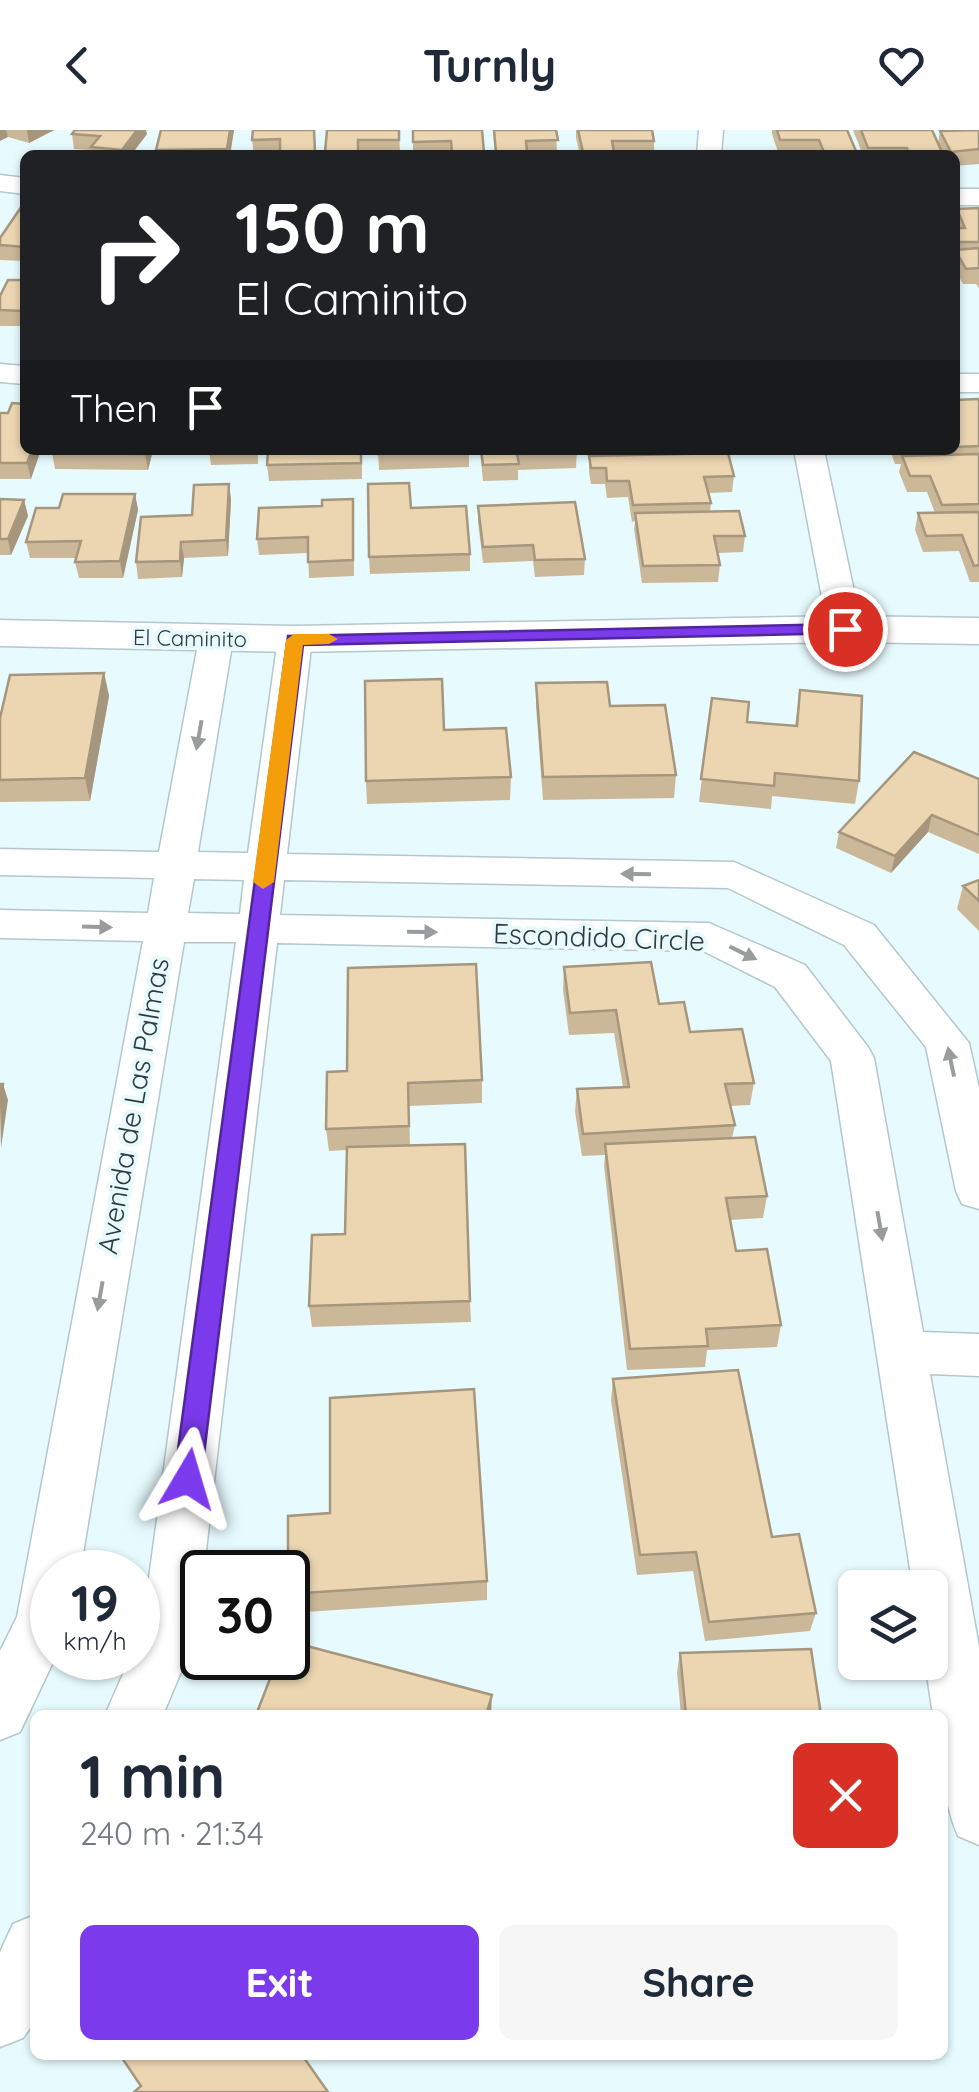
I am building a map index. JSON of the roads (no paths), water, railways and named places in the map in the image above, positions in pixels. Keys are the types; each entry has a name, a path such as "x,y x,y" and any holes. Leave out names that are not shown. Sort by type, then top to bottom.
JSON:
{"street":[{"path":"810,455 845,629"},
{"name":"El Caminito","path":"0,633 294,640 845,629 979,631"},
{"name":"Avenida de Las Palmas","path":"58,1550 216,639"},
{"path":"160,1586 266,868 294,640"},
{"path":"0,862 734,875 858,935 947,1043 979,1191"},
{"name":"Escondido Circle","path":"0,924 709,936 790,976 852,1058 979,1815"},
{"path":"902,1352 979,1355"},
{"name":"Avenida de Las Palmas","path":"0,1712 30,1642"},
{"path":"135,1710 142,1680"},
{"path":"0,2015 8,2008 30,1957"}]}
